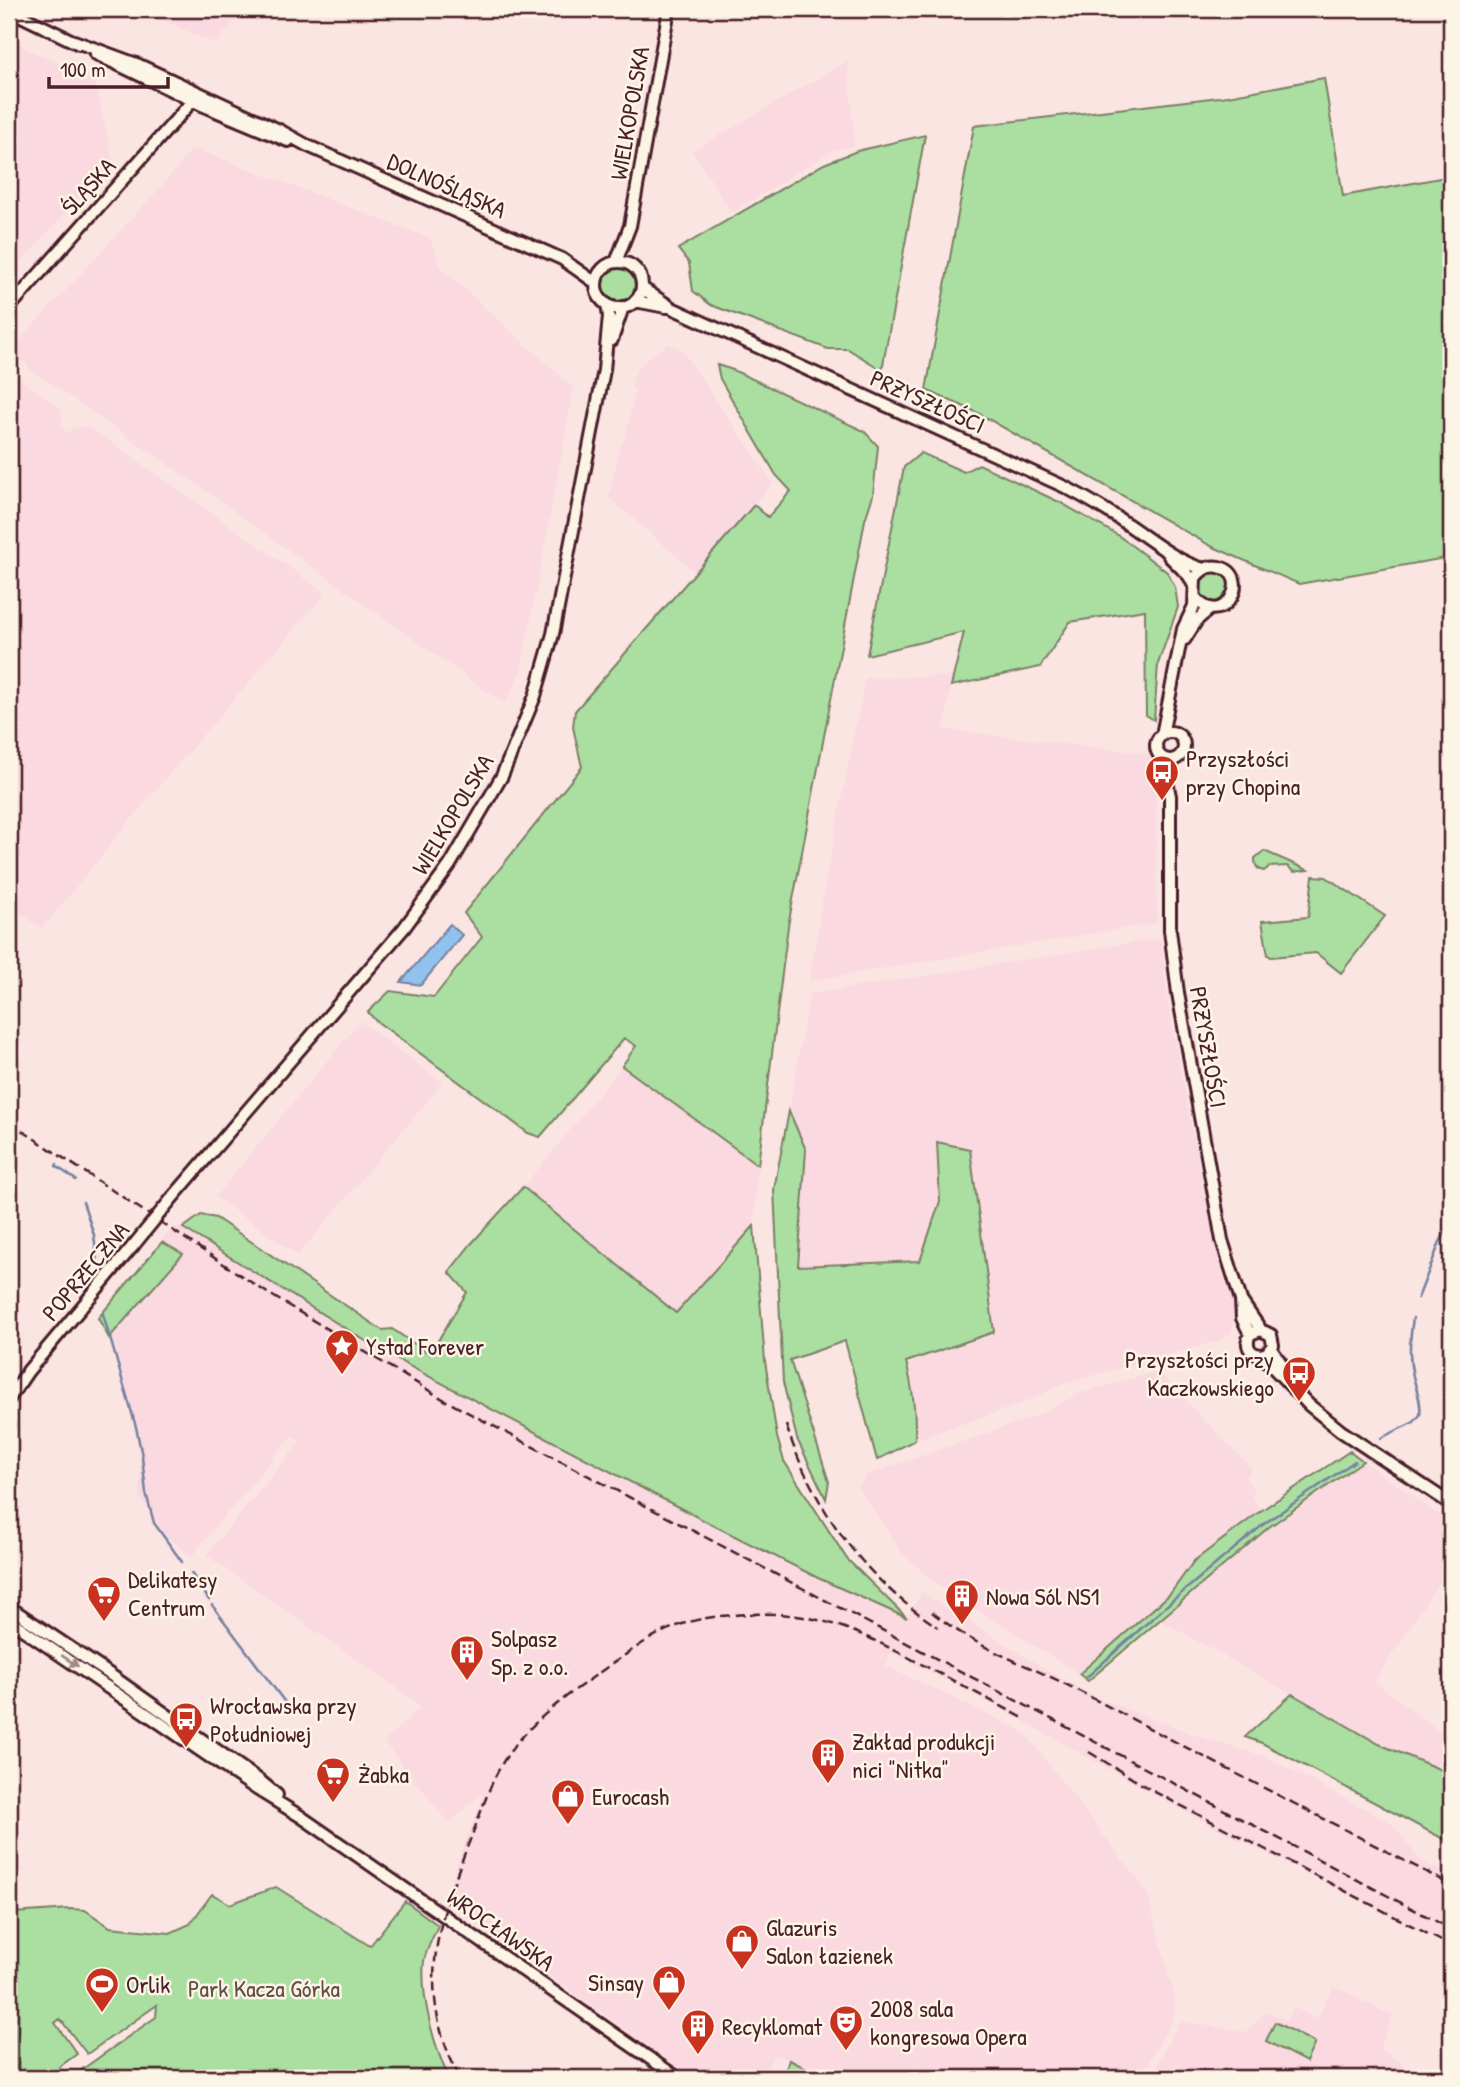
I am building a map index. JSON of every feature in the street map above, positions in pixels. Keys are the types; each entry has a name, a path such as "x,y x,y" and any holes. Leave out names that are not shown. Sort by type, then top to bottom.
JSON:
{"street":[{"name":"WIELKOPOLSKA","path":"616,262 630,226 669,9"},
{"name":"DOLNOŚLĄSKA","path":"9,10 74,41 139,65 196,97 279,130 307,146 569,262 602,269"},
{"name":"ŚLĄSKA","path":"9,308 196,97"},
{"name":"WIELKOPOLSKA","path":"630,226 632,266"},
{"name":"DOLNOŚLĄSKA","path":"569,262 596,283"},
{"path":"616,262 632,266 640,274 642,288 635,301 623,307 607,304 599,296 596,283 602,269 616,262"},
{"name":"PRZYSZŁOŚCI","path":"642,288 672,308 1055,482 1107,511 1160,547 1204,569"},
{"name":"PRZYSZŁOŚCI","path":"635,301 672,308"},
{"name":"WIELKOPOLSKA","path":"604,370 609,316 607,304"},
{"name":"WIELKOPOLSKA","path":"173,1197 404,928 450,864 497,785 535,696 553,634 604,370 623,307"},
{"name":"PRZYSZŁOŚCI","path":"1160,547 1189,576 1193,584"},
{"path":"1169,699 1184,748 1178,757 1172,760 1162,758 1156,748 1162,735 1179,647 1183,629 1194,606 1195,578 1210,567 1229,573 1235,584 1235,591 1229,602 1217,608 1205,606 1195,597"},
{"path":"1179,647 1197,620 1211,608"},
{"path":"1162,735 1169,732 1179,735"},
{"name":"PRZYSZŁOŚCI","path":"1178,757 1170,796 1170,930 1178,993 1222,1240 1241,1300 1242,1318 1256,1332"},
{"name":"PRZYSZŁOŚCI","path":"1162,758 1170,796"},
{"name":"POPRZECZNA","path":"9,1391 173,1197"},
{"path":"1256,1332 1271,1335 1273,1345 1266,1352 1253,1353 1249,1349 1248,1339 1256,1332"},
{"path":"1266,1352 1309,1405 1341,1431 1451,1504"},
{"name":"POPRZECZNA","path":"9,1399 28,1371"},
{"name":"WROCŁAWSKA","path":"9,1607 14,1619 259,1780 300,1815 678,2078"}],"shaded area":[{"path":"139,9 246,9 215,44"},
{"path":"9,40 95,81 113,161 9,275"},
{"path":"848,61 855,146 834,150 732,213 692,151"},
{"path":"196,149 430,238 441,268 574,388 521,671 506,702 500,701 9,352 174,172 187,154"},
{"path":"669,343 682,350 773,483 695,572 609,498 635,391 632,386 634,376 641,363"},
{"path":"9,371 61,408 63,421 60,427 69,433 73,428 88,426 326,593 153,793 42,929 9,905"},
{"path":"953,676 944,729 1150,754 1156,785 1157,923 809,981 865,678"},
{"path":"1161,938 1169,1008 1203,1186 1223,1274 1232,1292 1235,1311 1232,1333 1218,1341 1063,1384 1021,1404 915,1440 912,1381 906,1362 993,1331 937,1142 940,1201 920,1261 798,1266 805,1150 789,1111 809,994"},
{"path":"360,1021 443,1083 298,1255 215,1197"},
{"path":"622,1066 758,1165 754,1226 676,1313 523,1187"},
{"path":"175,1227 183,1228 390,1356 818,1578 906,1618 922,1592 1097,1698 1207,1739 1264,1756 1392,1823 1420,1861 1451,1877 1451,1947 1195,1817 1003,1710 895,1654 890,1654 886,1666 1017,1728 1027,1736 1147,1891 1176,2002 1173,2020 1140,2078 827,2078 774,2054 764,2078 693,2078 443,1900 485,1791 449,1823 384,1742 419,1708 412,1699 206,1555 300,1442 292,1436 191,1557 163,1533 140,1496 140,1440 109,1338 182,1254 162,1242"},
{"path":"1157,1371 1252,1469 1245,1478 1255,1491 1251,1497 1262,1510 1194,1561 1170,1594 1079,1674 938,1585 903,1555 858,1487 867,1475 1036,1416 1081,1393"},
{"path":"1363,1461 1451,1523 1451,1584 1442,1578 1375,1681 1448,1738 1437,1768 1379,1744 1160,1620 1269,1527"},
{"path":"1334,1986 1393,2016 1379,2049 1404,2063 1396,2078 1149,2078 1180,2021 1246,2032 1267,2011 1286,2021 1293,2007 1317,2019"}],"green space":[{"path":"1324,78 1343,196 1451,176 1451,557 1299,584 1211,546 976,412 926,390 974,126 1228,96"},
{"path":"925,135 882,370 848,349 828,349 711,305 693,291 689,263 678,249 824,164 857,151"},
{"path":"619,269 630,274 635,285 630,296 619,301 608,296 603,285 608,274"},
{"path":"717,365 864,431 878,446 873,495 865,520 788,926 758,1165 622,1066 636,1046 624,1038 540,1137 528,1133 375,1020 368,1012 390,991 434,997 482,937 464,913 582,767 573,727 575,711 754,505 768,517 791,491 776,475 720,379"},
{"path":"921,453 964,472 979,464 1061,503 1119,536 1167,572 1175,587 1178,607 1158,664 1154,720 1146,715 1145,610 1070,622 1040,667 951,686 964,632 867,655 904,467"},
{"path":"1214,571 1225,576 1230,587 1225,598 1214,603 1203,598 1198,587 1203,576"},
{"path":"1264,851 1308,870 1294,872 1287,866 1261,870 1256,866 1255,858"},
{"path":"1313,876 1326,877 1385,916 1341,973 1316,953 1271,957 1268,955 1262,921 1308,917"},
{"path":"789,1111 806,1150 798,1266 920,1261 940,1201 937,1142 970,1149 994,1332 906,1362 914,1401 915,1440 877,1460 845,1341 790,1360 829,1482 826,1499 797,1439 783,1382 774,1189"},
{"path":"523,1187 676,1313 754,1226 765,1361 777,1437 784,1461 847,1559 907,1618 818,1578 701,1519 390,1356 183,1228 201,1215 216,1218 382,1330 392,1329 430,1354 467,1292 449,1272"},
{"path":"162,1242 183,1254 109,1338 98,1318"},
{"path":"1350,1451 1363,1461 1269,1527 1088,1681 1079,1674 1170,1594 1194,1561 1262,1510"},
{"path":"1292,1694 1379,1744 1451,1774 1451,1843 1262,1743 1245,1737"},
{"name":"Park Kacza Górka","path":"276,1887 370,1946 405,1901 438,1925 424,1961 424,1989 433,2036 449,2078 70,2078 156,2017 157,2005 87,2054 60,2019 55,2023 77,2054 59,2067 61,2073 54,2078 16,2078 14,1913 85,1910 110,1927 170,1933 190,1924 212,1894 230,1904"},
{"path":"1275,2022 1315,2043 1306,2062 1266,2041"},
{"path":"789,2060 827,2078 783,2078"}],"water":[{"path":"450,924 462,935 421,985 401,982"}],"waterway":[{"path":"57,1164 56,1166 76,1180"},
{"path":"83,1202 94,1235 97,1260"},
{"path":"1418,1298 1440,1242 1451,1223"},
{"path":"83,1295 97,1272"},
{"path":"103,1314 136,1427 146,1493 154,1523 182,1562"},
{"path":"1381,1438 1414,1422 1420,1415 1410,1361 1413,1318"},
{"path":"1087,1677 1265,1523 1355,1461"},
{"path":"191,1573 209,1600"},
{"path":"212,1605 290,1709"}],"railway":[{"path":"9,1122 266,1292 448,1402 1451,1929"},
{"path":"786,1425 811,1485 845,1540 887,1587 938,1627"},
{"path":"932,1612 985,1647 1077,1690 1451,1885"},
{"path":"460,2078 445,2045 437,2014 434,1983 436,1953 450,1893 489,1790 509,1753 544,1715 641,1644 679,1625 710,1617 765,1614 808,1618 846,1628 873,1640 1023,1718"},
{"path":"1089,1752 1153,1791 1451,1946"}],"place":[{"name":"Przyszłości przy Chopina","path":"1162,802"},
{"name":"Ystad Forever","path":"342,1376"},
{"name":"Przyszłości przy Kaczkowskiego","path":"1299,1403"},
{"name":"Delikatesy Centrum","path":"104,1623"},
{"name":"Nowa Sól NS1","path":"962,1626"},
{"name":"Solpasz Sp. z o.o.","path":"467,1682"},
{"name":"Wrocławska przy Południowej","path":"186,1749"},
{"name":"Zakład produkcji nici \"Nitka\"","path":"828,1785"},
{"name":"Żabka","path":"333,1804"},
{"name":"Eurocash","path":"568,1826"},
{"name":"Glazuris Salon łazienek","path":"742,1971"},
{"name":"Sinsay","path":"669,2012"},
{"name":"Orlik","path":"102,2014"},
{"name":"2008 sala kongresowa Opera","path":"846,2052"},
{"name":"Recyklomat","path":"698,2056"}]}
